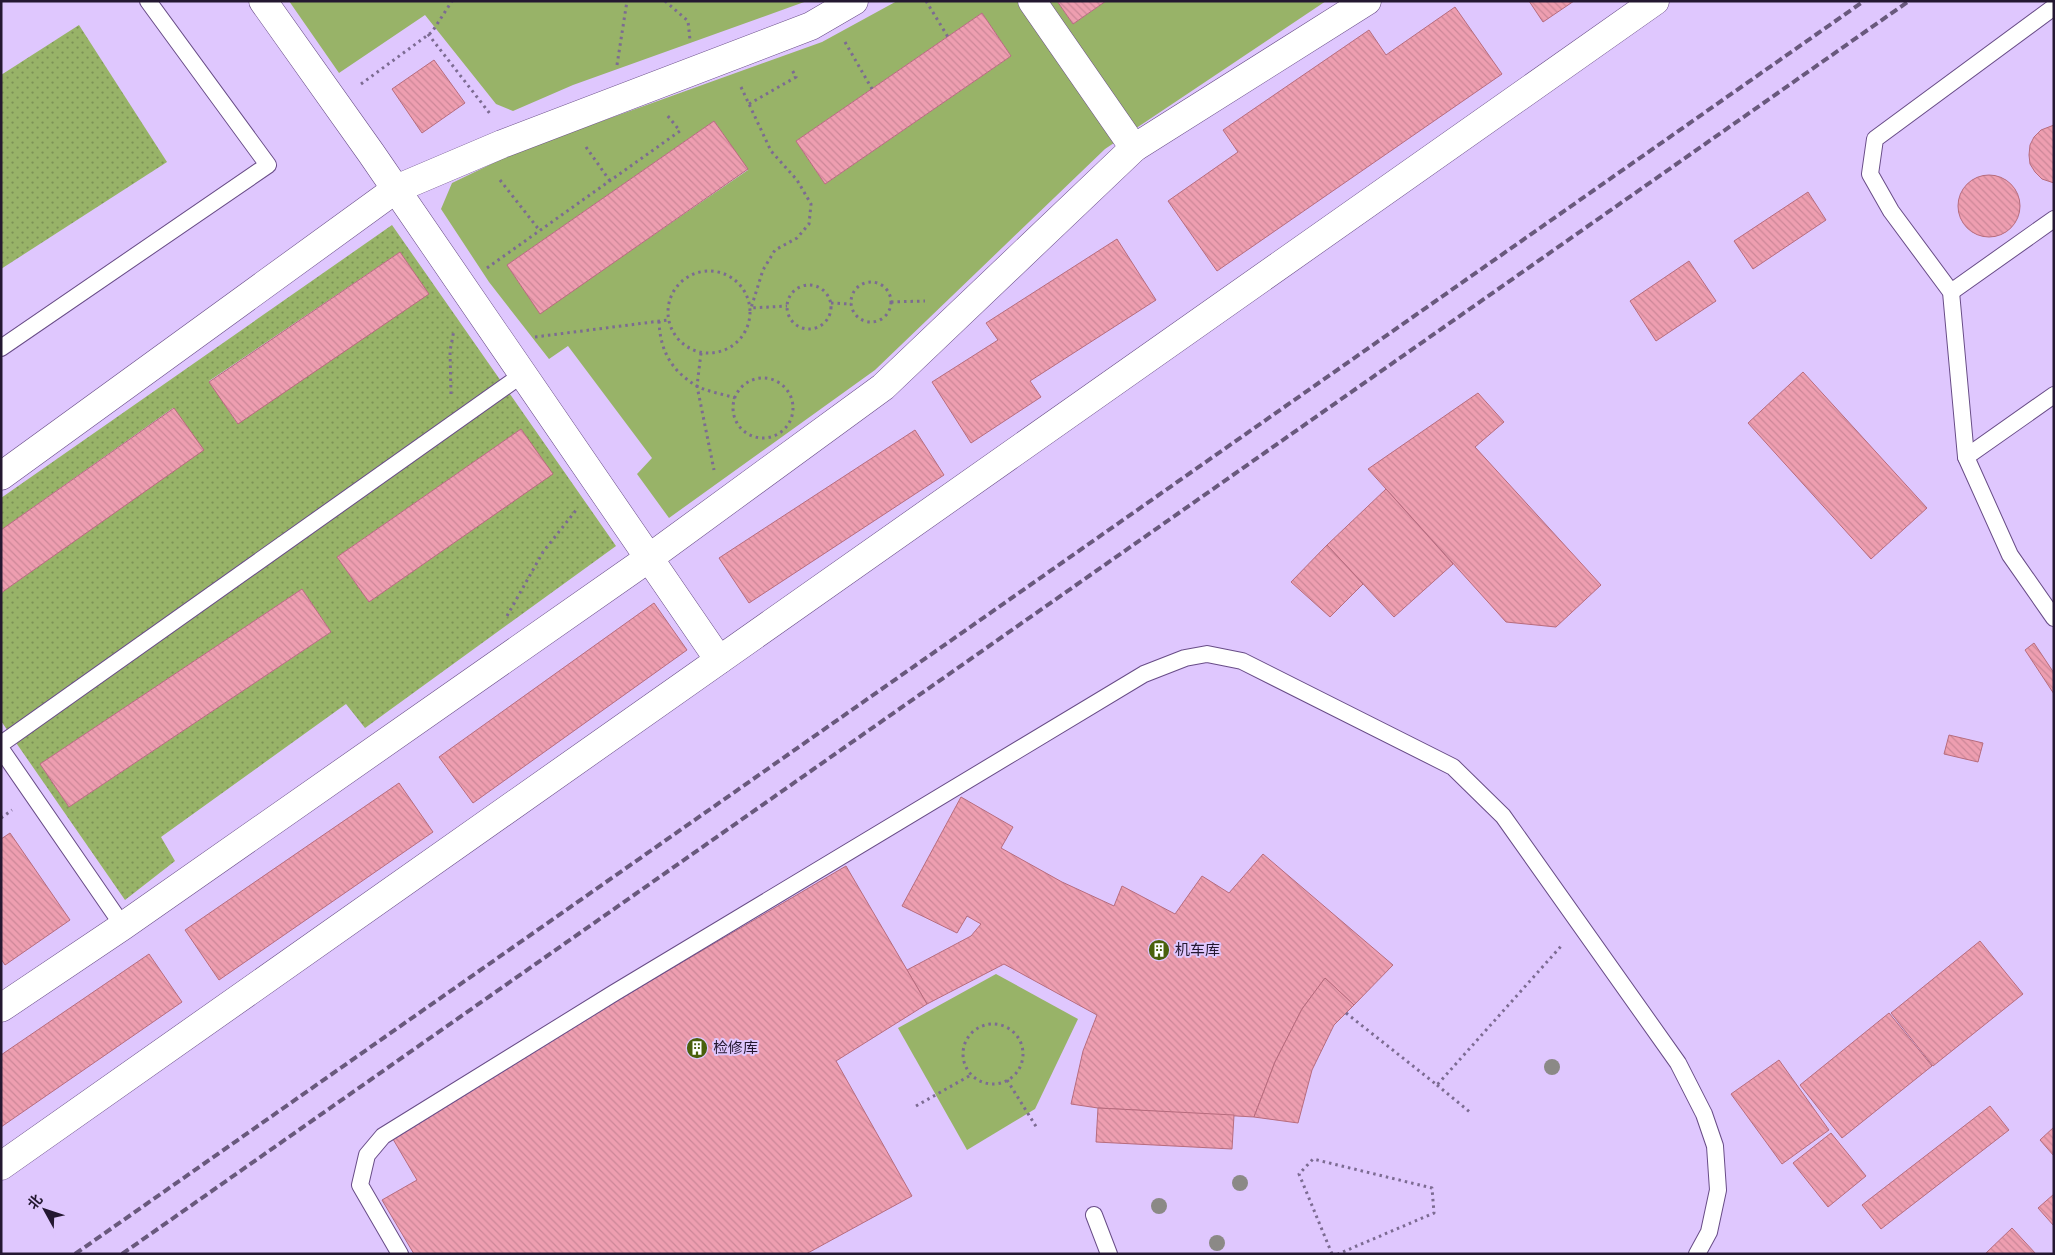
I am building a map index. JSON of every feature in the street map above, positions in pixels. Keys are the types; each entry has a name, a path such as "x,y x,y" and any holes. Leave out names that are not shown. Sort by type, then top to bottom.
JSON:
{"street":[{"path":"263,1 396,189 719,660"},
{"path":"1,476 396,189 512,141 811,26 854,1"},
{"path":"1032,1 1134,148"},
{"path":"1,1008 123,926 649,558 883,387 1134,148 1367,1"},
{"path":"1,1166 1654,1"}],"lane":[{"path":"1,348 268,165 148,1"},
{"path":"2054,7 1875,139 1870,174 1891,211 1951,292 1966,457 2010,556 2054,618"},
{"path":"1951,292 2054,219"},
{"path":"1,744 523,374"},
{"path":"1966,457 2054,395"},
{"path":"400,1254 360,1185 367,1155 383,1136 614,993 1144,674 1185,658 1207,654 1242,661 1453,767 1503,816 1678,1063 1704,1114 1716,1146 1718,1190 1709,1232 1697,1254"},
{"path":"1,749 123,926"},
{"path":"1094,1215 1109,1254"}],"path":[{"path":"335,103 432,32 452,1"},
{"path":"611,103 627,1"},
{"path":"665,1 688,21 692,72"},
{"path":"926,1 948,37"},
{"path":"829,16 872,89"},
{"path":"428,34 512,141"},
{"path":"749,104 796,78 778,39"},
{"path":"726,59 771,151 797,180 812,204 809,224 797,238 775,250 763,270 751,308 750,322 744,335 734,345 722,352 708,354 694,352 682,344 673,333 668,320 668,306 672,294 680,283 690,275 702,271 716,271 728,275 738,282 747,294 751,308"},
{"path":"452,424 450,351 462,286 680,131 646,89"},
{"path":"567,120 610,181"},
{"path":"479,154 540,230"},
{"path":"867,282 874,282 886,288 891,301 887,314 882,318 869,321 858,316 851,304 856,289 867,282"},
{"path":"807,285 821,288 827,293 831,303 831,314 827,321 815,329 808,329 795,323 790,318 787,306 790,296 794,291 807,285"},
{"path":"831,303 851,304"},
{"path":"751,308 787,306"},
{"path":"501,342 668,320"},
{"path":"659,321 659,340 671,364 698,386 735,398"},
{"path":"701,353 698,386 721,506"},
{"path":"753,379 772,379 781,383 793,399 792,418 787,427 771,438 752,436 743,431 736,422 733,413 735,398 744,385 753,379"},
{"path":"505,619 543,552 598,483"},
{"path":"1437,1085 1580,924"},
{"path":"1346,1013 1472,1113"},
{"path":"997,1023 1006,1026 1014,1032 1020,1040 1023,1050 1020,1070 1007,1080 994,1084 984,1083 971,1075 963,1062 964,1042 970,1033 978,1027 997,1023"},
{"path":"916,1106 971,1075"},
{"path":"1007,1080 1037,1128"},
{"path":"1332,1254 1299,1174 1313,1159 1432,1188 1434,1213 1338,1254"}],"green space":[{"path":"289,1 807,1 573,85 513,111 496,104 425,15 339,73"},
{"path":"897,1 1057,1 1073,24 1106,1 1326,1 1105,149 875,370 669,518 637,474 652,458 568,346 549,359 489,282 441,209 452,183 516,152 822,42","holes":["982,13 1011,56 825,184 796,141","714,121 748,170 540,313 507,265"]},
{"path":"79,25 167,162 1,269 1,75"},
{"path":"392,225 616,546 365,728 346,704 161,837 175,861 125,900 1,721 1,593 203,450 173,408 1,530 1,498","holes":["400,252 428,294 237,423 209,381","521,429 552,474 369,602 337,557","302,589 331,632 69,807 40,764"]},
{"path":"996,974 1078,1019 1035,1109 967,1150 898,1028"}],"building":[{"path":"1057,1 1106,1 1073,24"},
{"path":"1529,1 1574,1 1543,22"},
{"path":"1455,7 1502,74 1217,271 1168,201 1238,152 1223,130 1369,30 1386,55"},
{"path":"982,13 1011,56 825,184 796,141"},
{"path":"434,60 465,103 422,133 392,89"},
{"path":"714,121 748,169 540,314 507,265"},
{"path":"2054,125 2054,183 2042,179 2035,172 2030,164 2029,155 2030,145 2034,137 2041,130"},
{"path":"1983,175 1995,175 2011,184 2018,194 2020,206 2018,218 2011,228 1995,237 1983,237 1972,232 1963,223 1958,212 1958,200 1963,189 1972,180"},
{"path":"1808,192 1826,220 1753,269 1734,241"},
{"path":"1117,239 1156,300 1030,381 1041,397 971,443 932,382 998,340 986,323"},
{"path":"400,252 429,294 238,424 209,382"},
{"path":"1689,261 1716,301 1656,341 1630,301"},
{"path":"1803,372 1927,508 1871,559 1748,423"},
{"path":"1478,393 1504,422 1475,447 1601,585 1556,627 1506,622 1368,469"},
{"path":"174,408 204,450 1,593 1,530"},
{"path":"521,429 553,474 369,602 337,557"},
{"path":"915,430 944,475 749,603 719,558"},
{"path":"1386,489 1453,564 1394,617 1327,545"},
{"path":"1327,545 1363,584 1330,617 1291,582"},
{"path":"302,589 331,632 69,807 40,764"},
{"path":"654,603 687,650 473,803 439,757"},
{"path":"2034,643 2054,673 2054,694 2025,650"},
{"path":"1949,735 1983,743 1978,762 1944,754"},
{"path":"399,783 433,832 219,980 185,930"},
{"name":"机车库","path":"961,797 1013,827 1001,848 1062,882 1114,906 1122,886 1175,914 1202,876 1229,893 1263,854 1393,965 1354,1005 1325,978 1302,1009 1275,1062 1254,1117 1098,1108 1071,1104 1083,1051 1097,1015 1004,964 927,1004 907,970 971,936 981,924 967,916 957,933 902,906"},
{"path":"10,833 70,920 5,965 1,959 1,839"},
{"name":"检修库","path":"846,866 927,1004 836,1061 912,1196 806,1254 414,1254 382,1200 417,1180 390,1134"},
{"path":"1980,941 2023,994 1933,1066 1891,1013"},
{"path":"149,954 182,1002 1,1127 1,1055"},
{"path":"1325,978 1354,1005 1334,1025 1312,1070 1298,1123 1254,1117 1275,1062 1302,1009"},
{"path":"1889,1013 1932,1066 1842,1138 1800,1085"},
{"path":"1779,1060 1829,1130 1782,1164 1731,1094"},
{"path":"1990,1106 2009,1130 1881,1229 1862,1205"},
{"path":"1098,1108 1234,1115 1232,1149 1096,1142"},
{"path":"2054,1127 2054,1156 2040,1140"},
{"path":"1831,1133 1866,1176 1828,1207 1793,1163"},
{"path":"2054,1194 2054,1226 2038,1208"},
{"path":"2012,1228 2036,1254 1985,1254"}],"railway":[{"path":"75,1254 1864,1"},
{"path":"122,1254 1909,1"}],"place":[{"name":"机车库","path":"1159,950"},
{"name":"检修库","path":"697,1048"}]}
